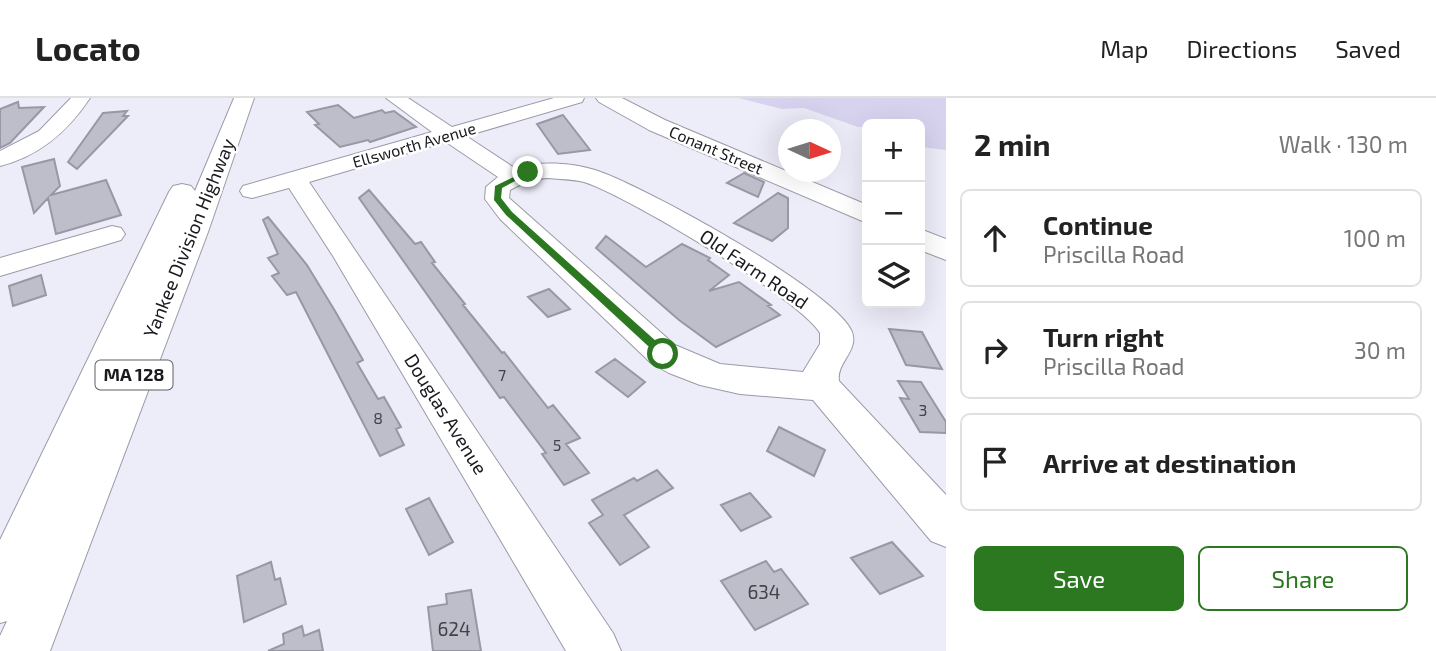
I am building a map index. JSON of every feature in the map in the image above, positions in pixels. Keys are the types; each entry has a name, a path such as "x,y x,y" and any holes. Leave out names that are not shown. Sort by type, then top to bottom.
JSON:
{"main road":[{"name":"Yankee Division Highway","path":"0,597 224,98"},
{"name":"Yankee Division Highway","path":"22,651 193,232 244,98"},
{"name":"Conant Street","path":"606,98 657,125 862,213"},
{"path":"925,240 946,251"}],"street":[{"path":"0,159 26,149 54,132 82,98"},
{"path":"395,98 514,178 498,187 496,199 509,214 663,354 691,369 732,381 822,387 946,526"},
{"name":"Ellsworth Avenue","path":"252,191 575,98"},
{"name":"Old Farm Road","path":"514,178 528,172 547,171 587,175 676,218 793,291 828,320 836,333 837,345 820,374 822,387"},
{"name":"Douglas Avenue","path":"295,179 347,256 595,651"},
{"path":"0,267 112,234"}],"shaded area":[{"path":"739,98 946,98 946,150 925,148 925,119 862,119 862,127 858,127 804,108 782,109"}],"building":[{"path":"18,102 19,108 44,107 10,143 0,148 0,109"},
{"path":"338,105 354,118 382,110 385,113 394,111 416,127 370,142 368,140 340,147 315,125 319,124 307,112"},
{"path":"127,111 123,116 128,116 77,169 68,162 103,113"},
{"path":"563,115 590,150 558,154 537,124"},
{"path":"54,159 60,186 51,195 106,180 121,215 56,234 48,198 34,213 22,167"},
{"path":"744,173 764,182 758,197 727,183"},
{"path":"369,190 415,244 421,242 435,262 432,263 465,304 463,305 548,408 553,405 580,438 566,444 589,473 564,485 542,454 546,453 504,397 500,398 359,198"},
{"path":"778,193 788,198 788,228 772,241 734,223"},
{"path":"268,217 307,265 335,311 363,360 357,363 378,399 384,397 401,427 396,429 404,445 380,456 296,292 287,295 272,276 279,273 268,258 278,254 263,220"},
{"path":"606,236 646,267 682,244 710,258 708,260 729,275 709,291 739,282 771,305 768,306 780,315 716,347 679,320 596,248"},
{"path":"41,275 46,295 13,306 9,286"},
{"path":"549,289 570,309 548,317 528,297"},
{"path":"889,329 922,332 942,369 906,365"},
{"path":"615,359 645,382 628,397 596,372"},
{"path":"898,381 921,382 946,422 946,433 920,432 900,398 909,399"},
{"path":"779,427 825,450 814,476 767,451"},
{"path":"657,470 673,488 624,515 649,547 620,565 589,523 603,515 592,500 634,478 637,481"},
{"path":"750,493 771,517 741,531 721,505"},
{"path":"429,498 453,542 429,555 406,509"},
{"path":"892,542 923,576 880,594 851,558"},
{"path":"766,561 774,572 781,569 808,604 755,630 721,581"},
{"path":"271,562 275,580 280,578 286,604 244,622 237,576"},
{"path":"471,590 481,651 433,651 428,607 447,604 446,594"},
{"path":"302,626 304,636 319,630 323,651 268,651 284,644 283,634"}],"route":[{"path":"528,172 498,187 496,199 509,214 663,354"}]}
